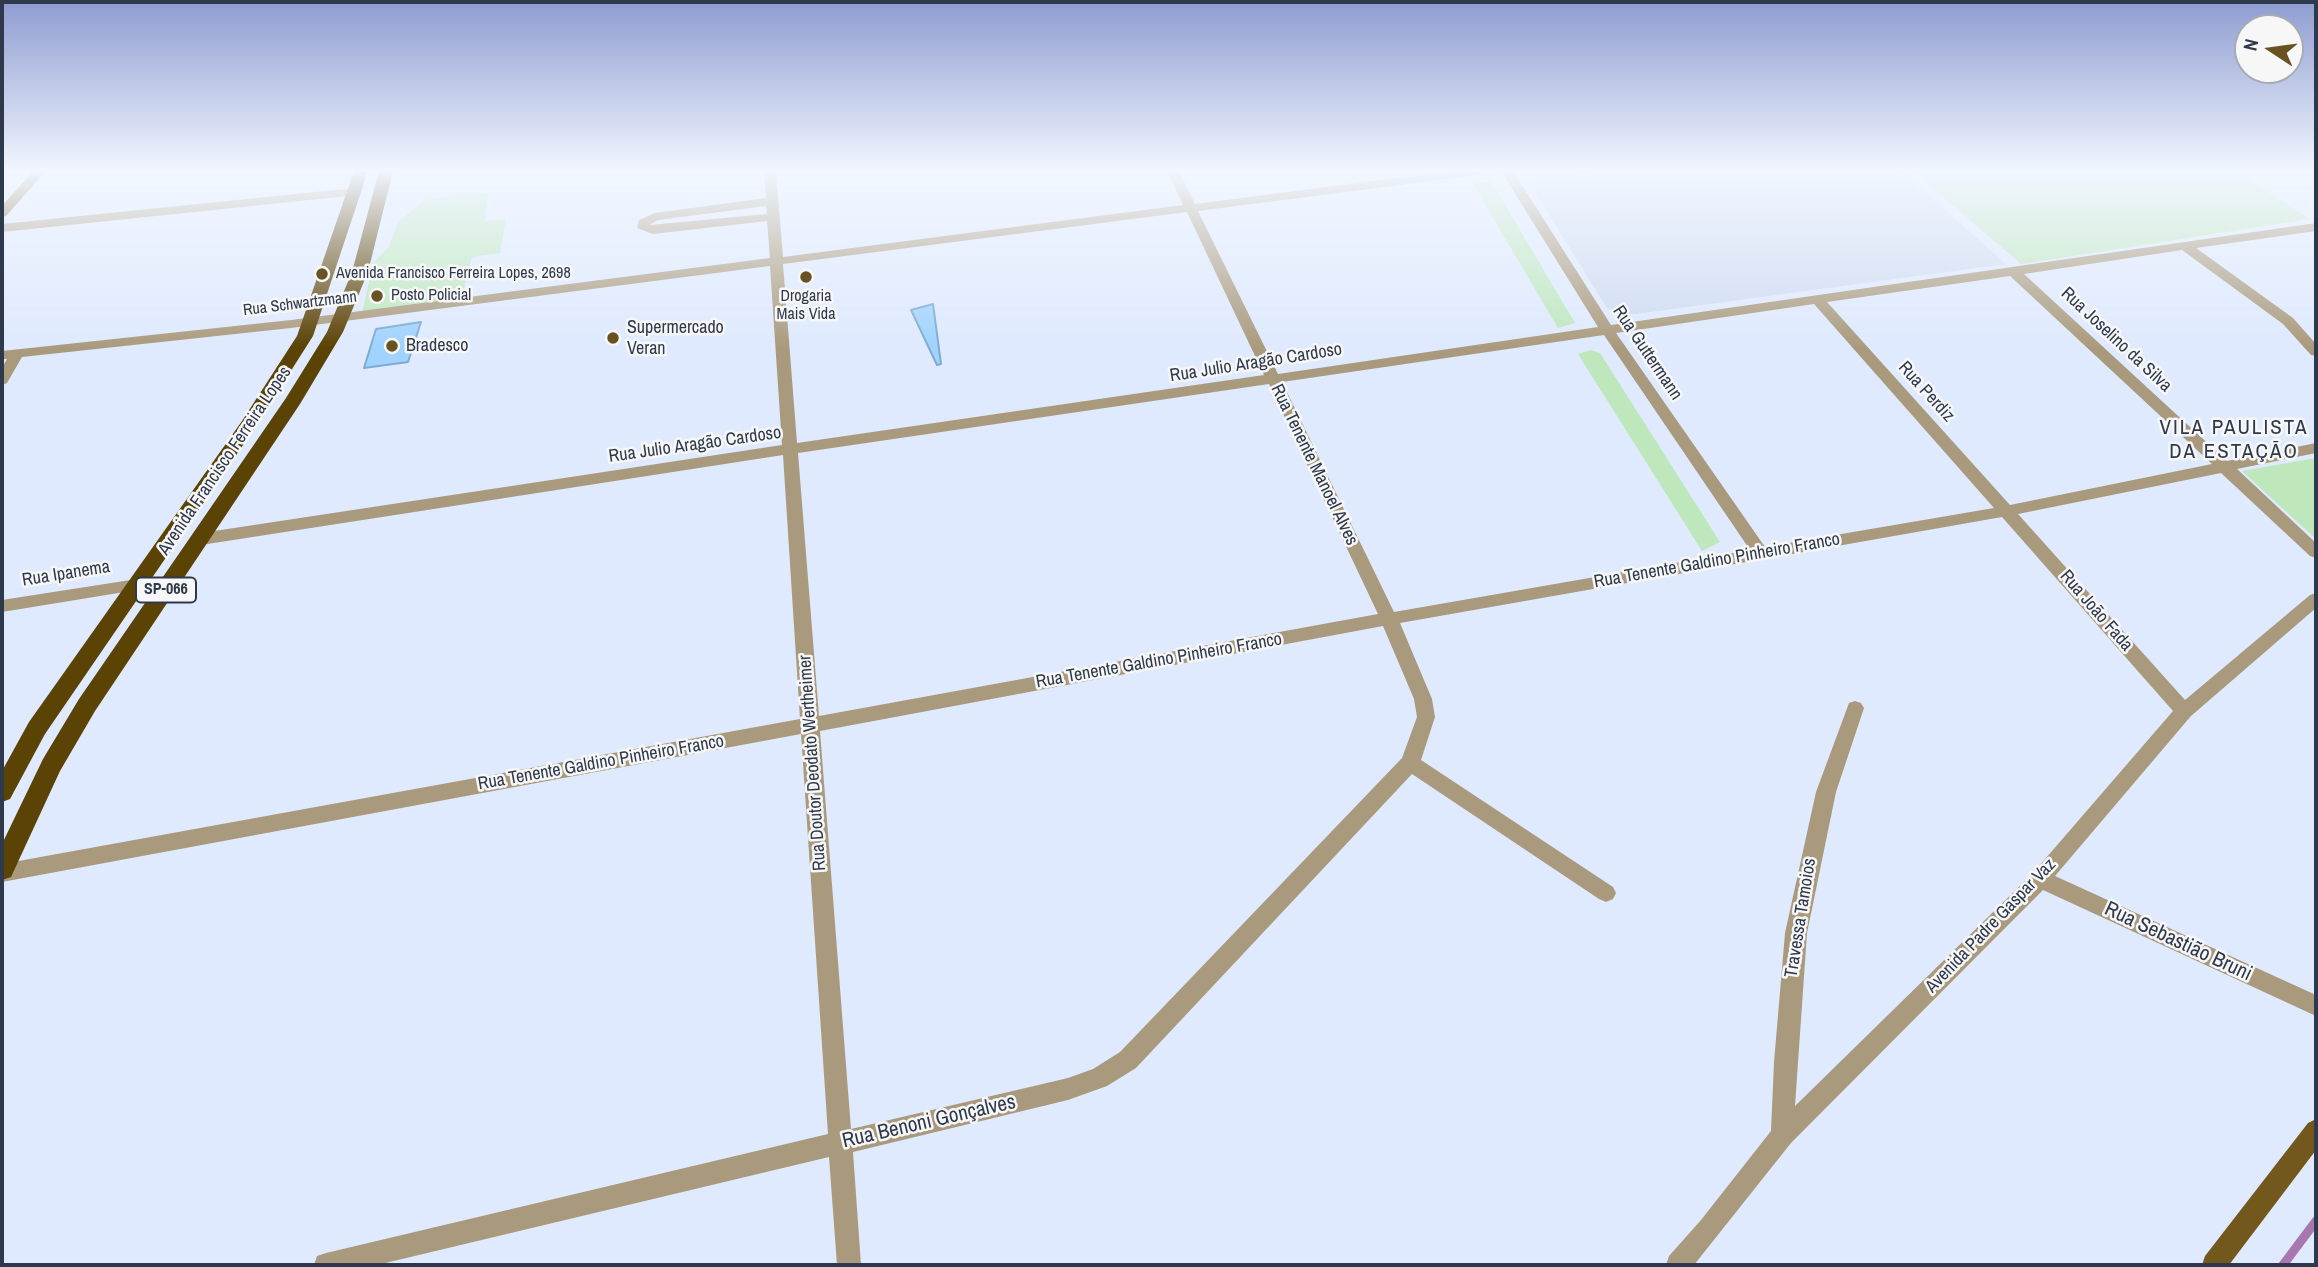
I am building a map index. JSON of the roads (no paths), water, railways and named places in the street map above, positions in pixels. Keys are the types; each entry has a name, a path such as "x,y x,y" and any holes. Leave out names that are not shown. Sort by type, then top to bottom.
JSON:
{"highway":[{"name":"Avenida Francisco Ferreira Lopes","path":"2,792 37,728 274,386 312,321 342,230"},
{"name":"Avenida Francisco Ferreira Lopes","path":"2,871 51,766 87,705 294,400 342,317 360,272 371,230"},
{"path":"159,554 201,539"}],"main road":[{"path":"2214,1265 2316,1131"}],"street":[{"name":"Rua Doutor Deodato Wertheimer","path":"775,230 849,1265"},
{"name":"Rua Schwartzmann","path":"2,355 312,321 1005,230"},
{"name":"Rua Tenente Manoel Alves","path":"1201,230 1389,619 1423,699 1426,717 1417,750 1410,763"},
{"name":"Rua Guttermann","path":"1544,230 1607,330 1761,553"},
{"name":"Rua Julio Aragão Cardoso","path":"201,539 531,487 2296,230"},
{"path":"2186,247 2301,332 2316,352"},
{"name":"Rua Joselino da Silva","path":"2012,270 2316,552"},
{"name":"Rua Perdiz","path":"1817,299 2007,511"},
{"path":"2301,332 2316,329"},
{"path":"2,380 17,353"},
{"name":"Rua Tenente Galdino Pinheiro Franco","path":"2,871 1389,619 2007,511 2316,448"},
{"name":"Rua João Fada","path":"2007,511 2184,711"},
{"name":"Rua Ipanema","path":"2,606 137,585"},
{"name":"Avenida Padre Gaspar Vaz","path":"1678,1265 1710,1229 1783,1135 2040,879 2184,711 2316,599"},
{"name":"Travessa Tamoios","path":"1783,1135 1784,1062 1796,933 1826,792 1855,708"},
{"path":"1410,763 1606,893"},
{"name":"Rua Benoni Gonçalves","path":"326,1265 1068,1089 1100,1078 1128,1060 1410,763"},
{"name":"Rua Sebastião Bruni","path":"2040,879 2316,1006"}],"waterway":[{"path":"2283,1265 2316,1221"}],"place":[{"name":"Avenida Francisco Ferreira Lopes, 2698","path":"322,274"},
{"name":"Drogaria Mais Vida","path":"806,277"},
{"name":"Posto Policial","path":"377,296"},
{"name":"Supermercado Veran","path":"613,338"},
{"name":"Bradesco","path":"392,346"}],"district":[{"name":"VILA PAULISTA DA ESTAÇÃO","path":"2234,440"}]}
